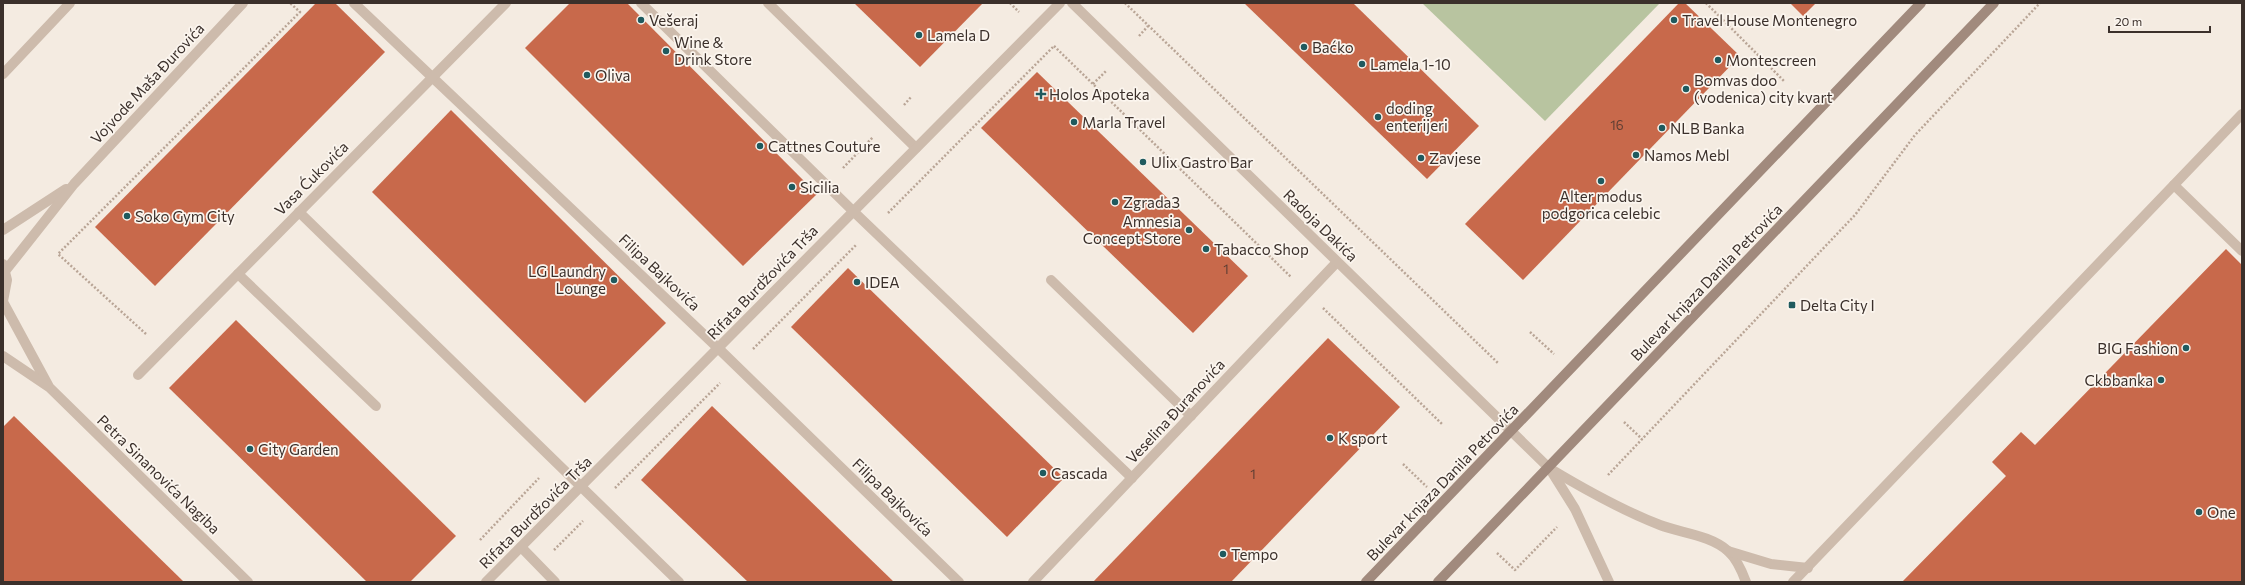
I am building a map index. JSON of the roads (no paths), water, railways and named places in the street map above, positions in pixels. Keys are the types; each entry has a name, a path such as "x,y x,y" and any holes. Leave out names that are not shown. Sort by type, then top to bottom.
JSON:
{"main road":[{"name":"Bulevar knjaza Danila Petrovića","path":"1366,582 1511,433 1921,3"},
{"name":"Bulevar knjaza Danila Petrovića","path":"1438,582 1994,3"}],"street":[{"path":"3,74 70,3"},
{"name":"Vojvode Maša Đurovića","path":"4,267 74,184 242,3"},
{"name":"Filipa Bajkovića","path":"354,3 737,366 959,582"},
{"name":"Vasa Ćukovića","path":"138,375 506,3"},
{"path":"641,3 853,211 1132,478"},
{"path":"768,3 916,148"},
{"name":"Rifata Burdžovića Trša","path":"486,582 581,488 1060,3"},
{"name":"Radoja Dakića","path":"1072,3 1511,433 1549,468"},
{"path":"1792,582 1808,568 2242,114"},
{"name":"Vojvode Maša Đurovića","path":"3,230 74,184"},
{"path":"2174,185 2242,251"},
{"path":"299,212 555,463 679,582"},
{"name":"Veselina Đuranovića","path":"1033,582 1338,262"},
{"path":"3,301 6,291 4,267"},
{"path":"238,274 376,406"},
{"path":"1051,280 1191,416"},
{"name":"Petra Sinanovića Nagiba","path":"3,301 49,387"},
{"name":"Petra Sinanovića Nagiba","path":"3,356 49,387 248,582"},
{"path":"1549,468 1591,492 1660,524 1714,542 1728,551 1771,564 1808,568"},
{"path":"1549,468 1575,509 1609,582"},
{"path":"521,547 555,582"},
{"path":"1728,551 1741,569 1746,582"}],"place":[{"name":"Vešeraj","path":"641,20"},
{"name":"Travel House Montenegro","path":"1674,20"},
{"name":"Lamela D","path":"919,35"},
{"name":"Baćko","path":"1304,47"},
{"name":"Wine & Drink Store","path":"666,51"},
{"name":"Montescreen","path":"1718,60"},
{"name":"Lamela 1-10","path":"1362,64"},
{"name":"Oliva","path":"587,75"},
{"name":"Bomvas doo (vodenica) city kvart","path":"1686,89"},
{"name":"Holos Apoteka","path":"1041,94"},
{"name":"doding enterijeri","path":"1378,117"},
{"name":"Marla Travel","path":"1074,122"},
{"name":"NLB Banka","path":"1662,128"},
{"name":"Cattnes Couture","path":"760,146"},
{"name":"Namos Mebl","path":"1636,155"},
{"name":"Zavjese","path":"1421,158"},
{"name":"Ulix Gastro Bar","path":"1143,162"},
{"name":"Alter modus podgorica celebic","path":"1601,181"},
{"name":"Sicilia","path":"792,187"},
{"name":"Zgrada3","path":"1115,202"},
{"name":"Soko Gym City","path":"127,216"},
{"name":"Amnesia Concept Store","path":"1189,230"},
{"name":"Tabacco Shop","path":"1206,249"},
{"name":"LG Laundry Lounge","path":"614,280"},
{"name":"IDEA","path":"857,282"},
{"name":"Delta City I","path":"1792,305"},
{"name":"BIG Fashion","path":"2186,348"},
{"name":"Ckbbanka","path":"2161,380"},
{"name":"K sport","path":"1330,438"},
{"name":"City Garden","path":"250,449"},
{"name":"Cascada","path":"1043,473"},
{"name":"One","path":"2199,512"},
{"name":"Tempo","path":"1223,554"}]}
